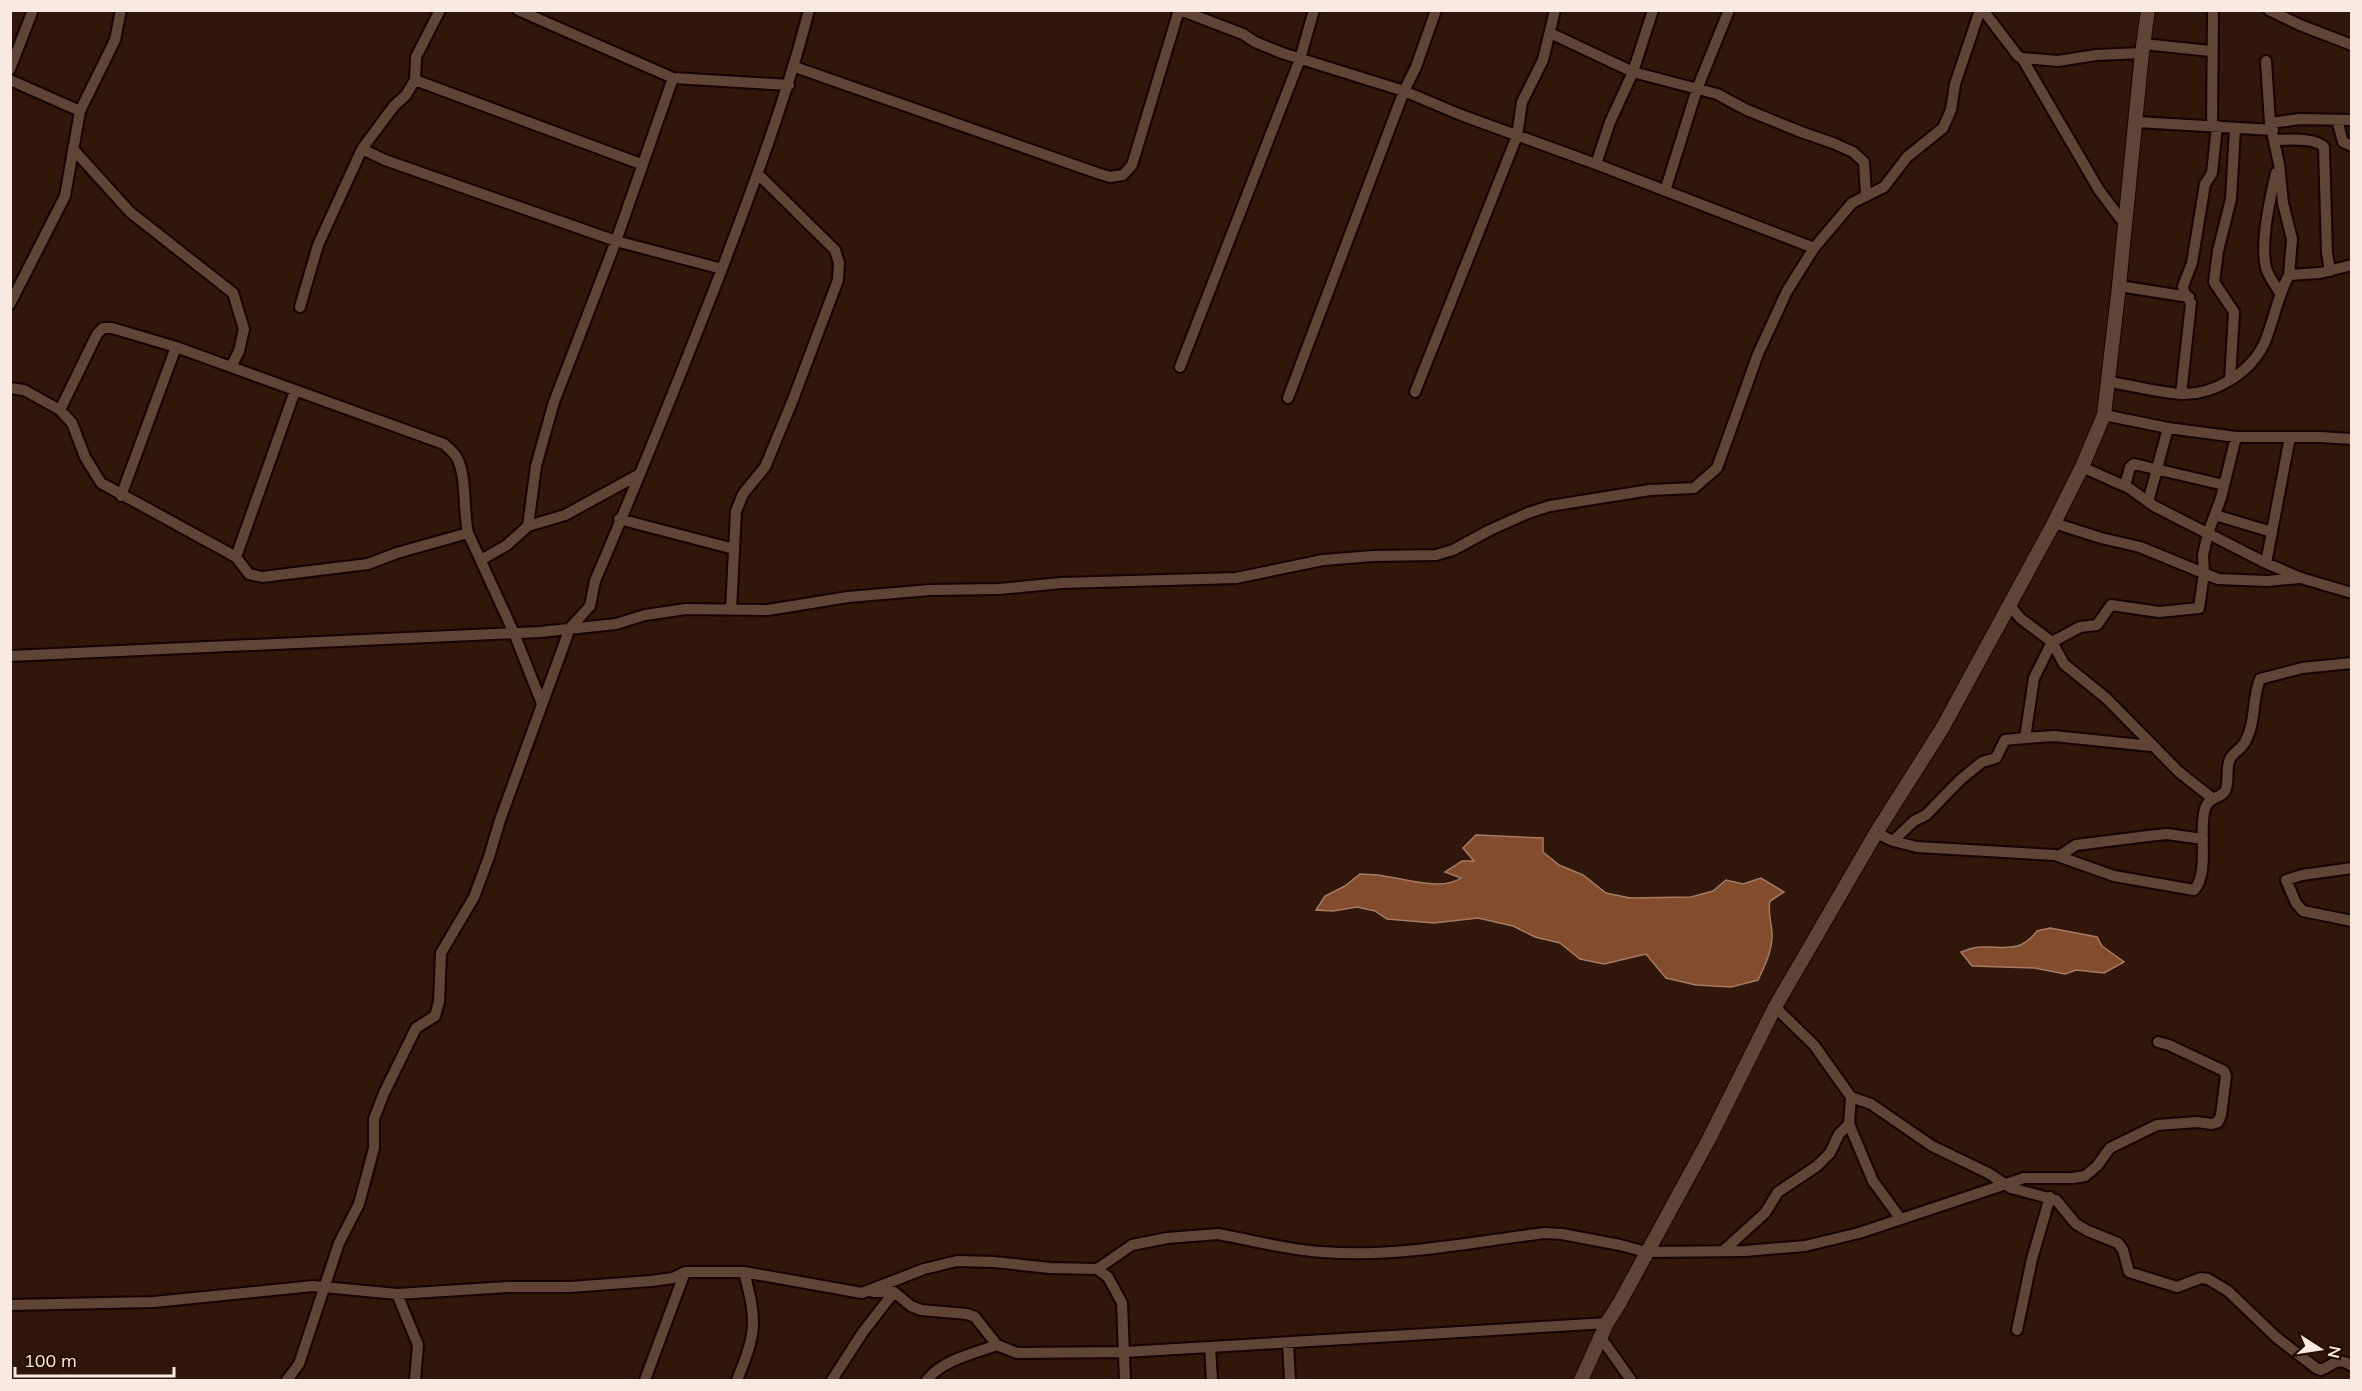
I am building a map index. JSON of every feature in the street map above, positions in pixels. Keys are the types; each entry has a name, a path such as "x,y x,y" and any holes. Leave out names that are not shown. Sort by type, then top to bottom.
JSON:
{"street":[{"path":"10,304 65,196 80,111 115,40 121,10"},
{"path":"300,307 318,245 362,149 370,135 406,95 415,80 416,57 440,10"},
{"path":"518,10 673,78 789,85"},
{"path":"287,1380 299,1364 327,1286 339,1244 359,1204 374,1148 374,1119 384,1093 416,1028 435,1016 440,1002 441,953 474,897 570,628 590,606 595,581 619,519 641,474 722,269 789,85 809,10"},
{"path":"795,67 1110,177 1123,175 1132,165 1179,10 1243,34 1254,42 1300,59 1404,91 1814,248"},
{"path":"1180,367 1300,59 1314,10"},
{"path":"1288,398 1436,10"},
{"path":"1415,392 1517,136 1522,102 1540,68 1555,10"},
{"path":"1596,164 1610,122 1634,72 1636,59 1653,10"},
{"path":"1665,190 1697,88 1729,10"},
{"path":"1982,10 2022,58 2099,190 2126,226"},
{"path":"10,656 514,633 616,624 645,615 686,609 768,610 848,597 930,590 999,589 1061,582 1236,578 1323,561 1373,556 1436,555 1453,550 1518,517 1550,506 1606,496 1694,488 1717,468 1758,354 1787,291 1814,248 1852,203 1888,184 1907,157 1943,128 1951,110 1955,84 1982,10"},
{"path":"1581,1380 1607,1323 1708,1139 1775,1007 1876,833 1943,727 2055,523 2104,415 2148,10"},
{"path":"2181,394 2191,303 2183,286 2192,263 2205,184 2212,172 2213,10"},
{"path":"2269,10 2289,16 2352,45"},
{"path":"10,69 31,12"},
{"path":"1550,33 1634,72 1717,94 1747,110 1852,152 1864,162 1866,195"},
{"path":"2022,58 2058,61 2143,49 2211,51"},
{"path":"2109,382 2181,394 2204,390 2238,376 2262,347 2280,293 2289,275 2293,247 2283,203 2279,164 2272,131 2266,61"},
{"path":"528,526 536,466 554,402 616,241 641,164 673,78"},
{"path":"10,80 80,111"},
{"path":"415,80 641,164"},
{"path":"2272,131 2300,119 2352,120"},
{"path":"2337,120 2343,142 2352,146"},
{"path":"2137,122 2272,131 2322,144 2324,147 2330,271"},
{"path":"2230,380 2234,312 2214,282 2217,251 2231,198 2235,129"},
{"path":"73,149 130,212 233,293 244,329 239,351 231,367"},
{"path":"362,149 391,162 616,241 722,269"},
{"path":"2279,164 2267,223 2265,253 2267,271 2280,293"},
{"path":"731,610 736,511 743,494 765,467 838,280 839,263 834,250 758,174"},
{"path":"2289,275 2330,271 2352,265"},
{"path":"2119,286 2189,297"},
{"path":"60,410 97,334 104,328 143,336 176,347 444,444 457,457 462,476 468,533 514,633 542,704"},
{"path":"121,496 176,347"},
{"path":"10,388 24,390 60,410 72,423 85,457 101,483 236,557 249,574 262,577 368,564 397,553 468,533"},
{"path":"236,557 295,391"},
{"path":"2104,415 2168,428 2236,437 2352,439"},
{"path":"2148,502 2168,428"},
{"path":"2025,738 2034,678 2052,642 2079,627 2097,625 2111,605 2159,612 2196,610 2201,604 2203,555 2236,437"},
{"path":"2266,563 2290,437"},
{"path":"2125,486 2132,465 2224,485"},
{"path":"2082,467 2125,486 2148,502 2266,563 2301,578 2352,593"},
{"path":"481,560 507,544 528,526 565,515 641,474"},
{"path":"2215,515 2272,532"},
{"path":"619,519 734,549"},
{"path":"2055,523 2140,548 2227,580 2267,581 2301,578"},
{"path":"2009,604 2020,618 2052,642 2064,664 2106,698 2151,746 2212,798"},
{"path":"1876,833 1893,841 1917,847 2059,856 2114,876 2194,890 2199,885 2205,809 2212,798 2223,794 2230,759 2245,744 2252,724 2260,679 2302,668 2352,663"},
{"path":"1893,841 1914,821 1926,815 1960,780 1982,762 1996,758 2005,740 2010,738 2054,736 2151,746"},
{"path":"2059,856 2076,845 2148,836 2168,834 2203,839"},
{"path":"2352,868 2302,875 2286,880 2296,903 2303,910 2352,921"},
{"path":"1775,1007 1814,1045 1851,1097 1870,1104 1932,1146 1988,1173 2018,1191 2050,1197 2061,1203 2070,1219 2076,1224 2118,1243 2125,1255 2127,1270 2132,1274 2177,1287 2201,1278 2208,1279 2228,1291 2276,1337 2316,1368 2321,1370 2336,1361 2352,1366"},
{"path":"1097,1269 1132,1245 1204,1233 1218,1233 1319,1252 1344,1253 1434,1249 1518,1236 1553,1234 1620,1245 1646,1252 1757,1251 1805,1246 1859,1233 2031,1177 2085,1176 2097,1166 2110,1148 2157,1125 2218,1122 2226,1076 2224,1071 2173,1046 2158,1042"},
{"path":"1851,1097 1849,1124 1873,1181 1900,1218"},
{"path":"1723,1251 1765,1213 1778,1192 1817,1166 1830,1153 1839,1134 1849,1124"},
{"path":"2017,1330 2032,1259 2050,1197"},
{"path":"862,1293 924,1269 957,1262 994,1262 1050,1268 1097,1269 1108,1277 1122,1304 1125,1380"},
{"path":"10,1305 154,1302 327,1286 397,1294 651,1281 673,1278 685,1272 744,1272 862,1293 894,1292 911,1306 921,1310 967,1314 975,1317 997,1345 1017,1353 1125,1352 1607,1323"},
{"path":"645,1380 685,1272"},
{"path":"737,1380 753,1337 754,1311 744,1272"},
{"path":"832,1380 863,1332 894,1292"},
{"path":"397,1294 418,1345 416,1380"},
{"path":"1600,1338 1631,1380"},
{"path":"1288,1343 1290,1380"},
{"path":"927,1380 933,1373 950,1363 997,1345"},
{"path":"1210,1347 1212,1380"}],"shaded area":[{"path":"1476,835 1543,838 1543,852 1559,865 1583,875 1606,893 1630,898 1691,897 1713,891 1726,880 1743,884 1761,878 1784,892 1770,901 1771,945 1758,980 1731,987 1696,985 1666,978 1646,954 1604,964 1580,959 1560,943 1535,937 1513,926 1478,918 1434,923 1387,919 1375,911 1357,907 1333,911 1316,910 1325,896 1345,886 1360,874 1381,875 1434,884 1453,882 1461,878 1445,872 1462,861 1474,861 1463,848"},
{"path":"2050,928 2097,937 2102,946 2124,962 2104,973 2076,970 2065,974 2035,968 1972,966 1961,952 1978,947 2018,946 2037,931"}]}
